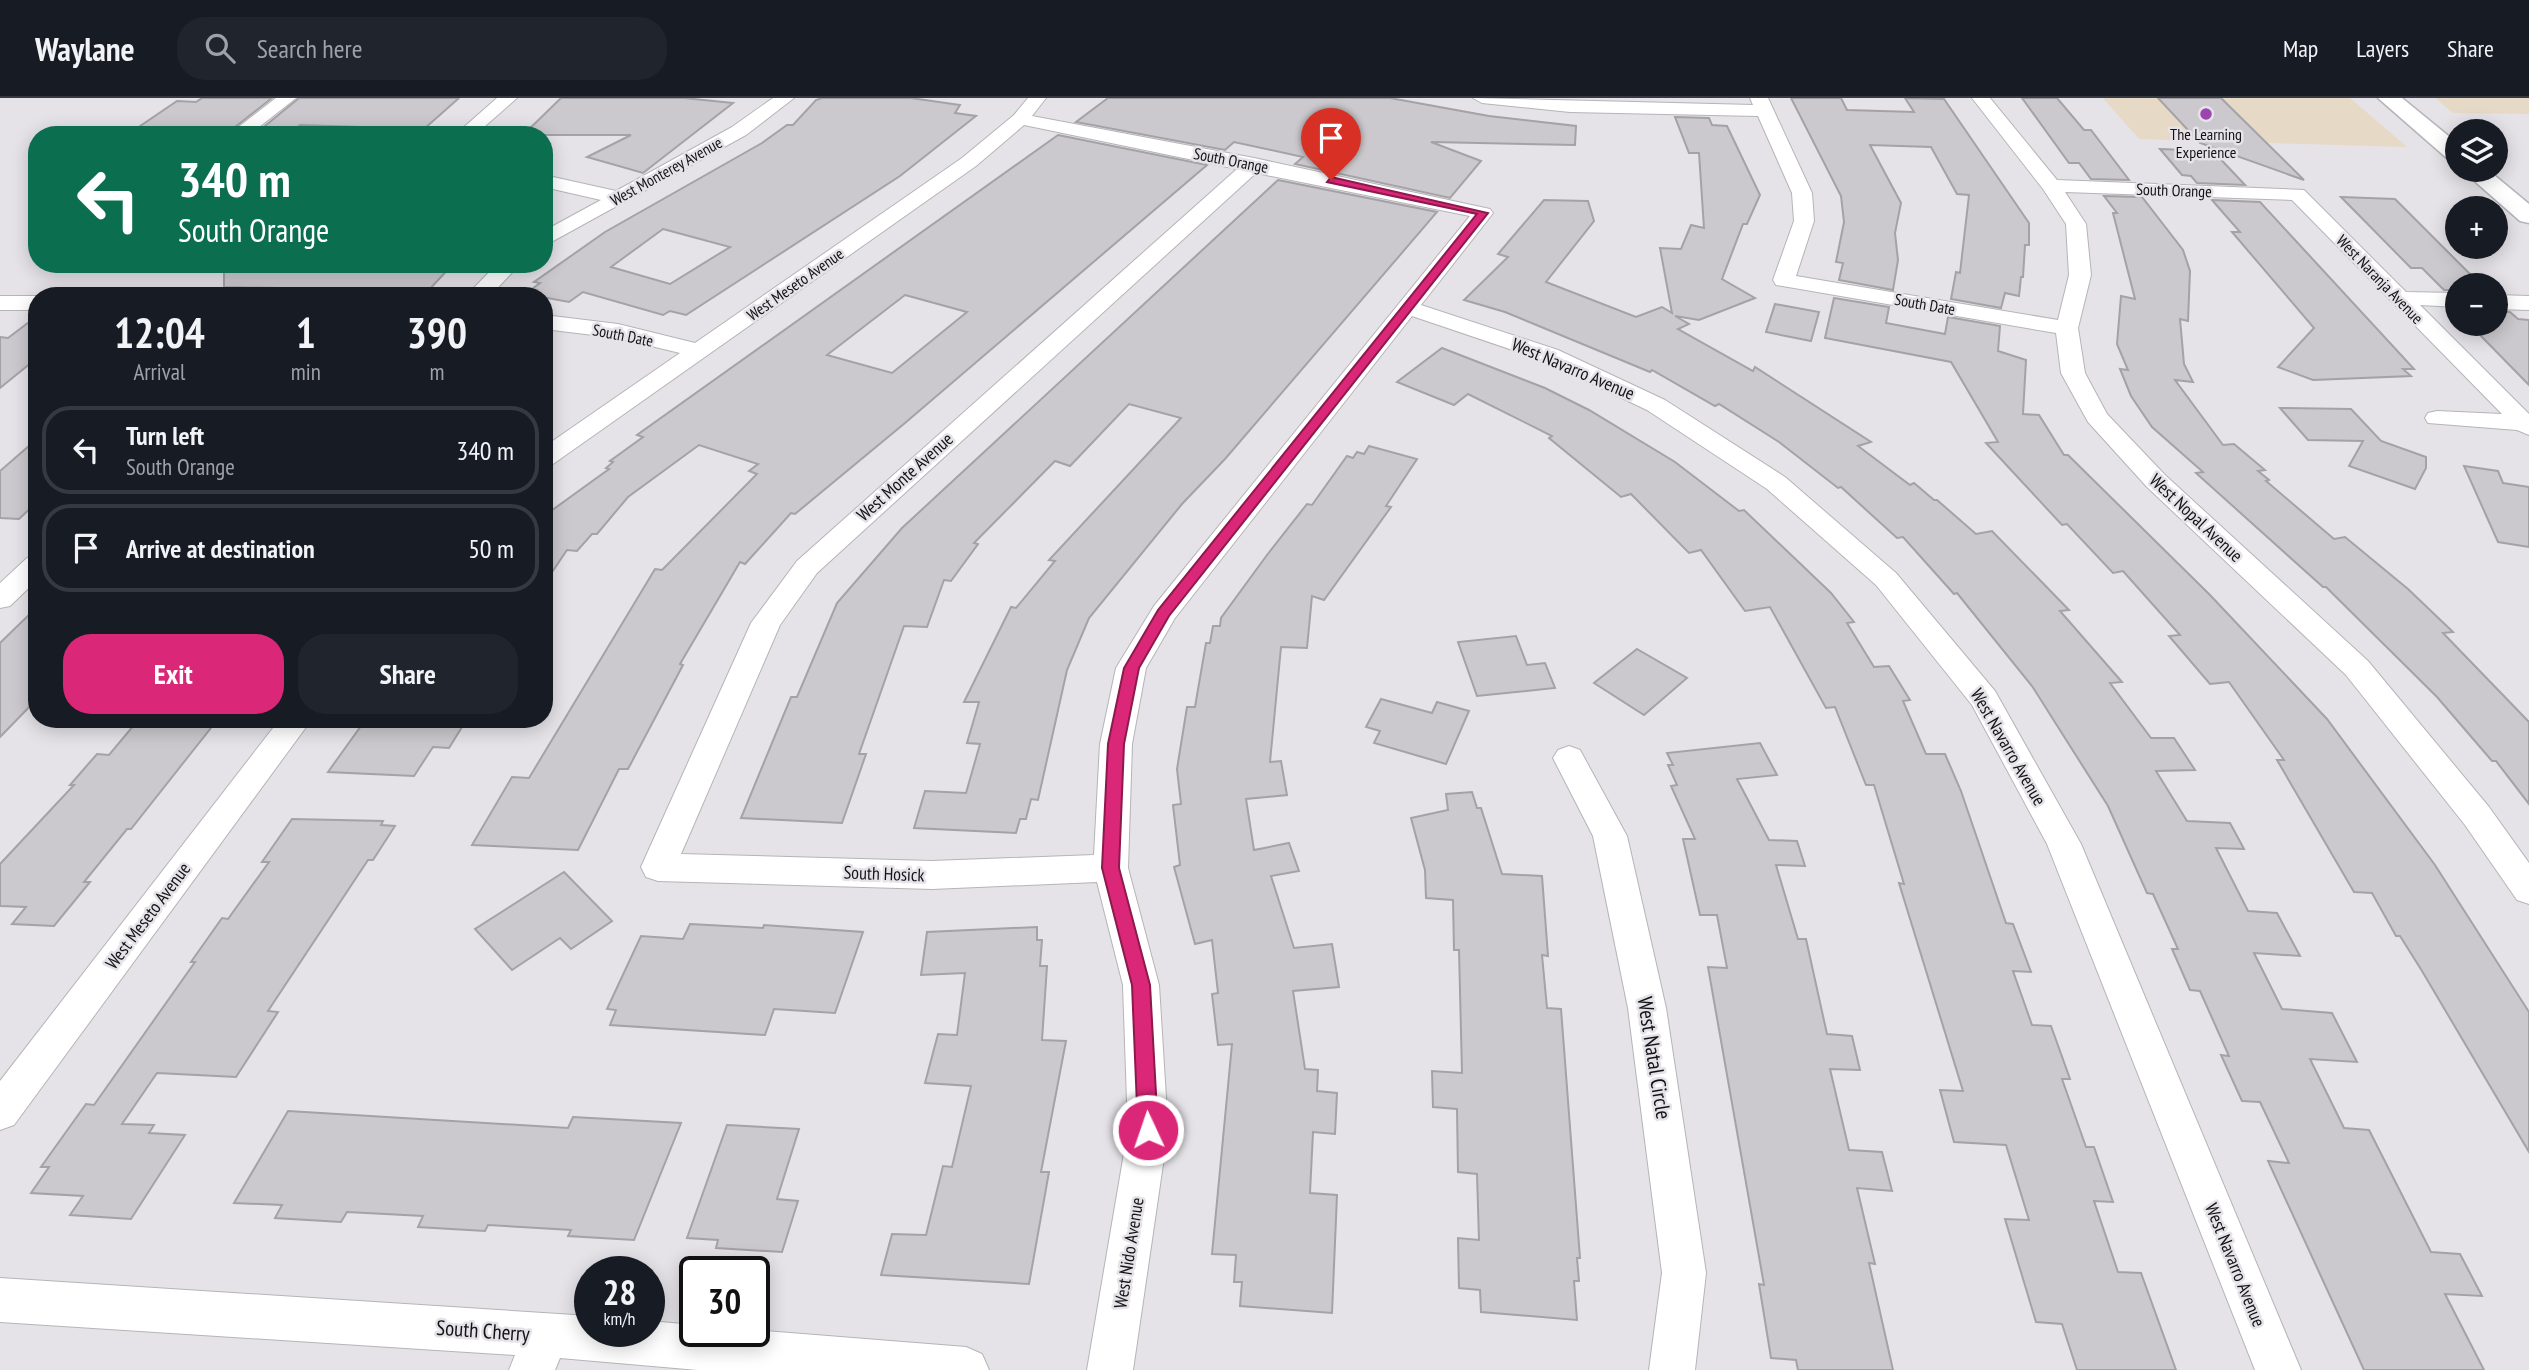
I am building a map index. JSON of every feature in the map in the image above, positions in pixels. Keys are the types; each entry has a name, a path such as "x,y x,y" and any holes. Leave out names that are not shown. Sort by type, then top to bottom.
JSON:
{"main road":[{"path":"2389,98 2445,145"},
{"path":"2488,182 2529,216"}],"street":[{"path":"249,126 287,98"},
{"path":"475,126 508,98"},
{"name":"West Monterey Avenue","path":"553,235 739,131 785,98"},
{"name":"West Meseto Avenue","path":"553,453 970,162 1020,118 1037,98"},
{"path":"1482,98 1570,107 1763,105"},
{"name":"West Nopal Avenue","path":"1982,98 2051,186 2076,224 2080,275 2067,328 2073,373 2097,417 2156,481 2357,668 2477,816 2529,890"},
{"name":"South Date","path":"1763,105 1802,193 1804,221 1784,280 2067,328"},
{"name":"South Orange","path":"1020,118 1483,213"},
{"name":"West Monte Avenue","path":"658,867 765,623 807,567 1254,164"},
{"path":"553,183 619,198"},
{"name":"South Orange","path":"2051,186 2297,194"},
{"name":"West Naranja Avenue","path":"2297,194 2526,426"},
{"name":"West Nido Avenue","path":"1110,1370 1148,1130 1141,985 1111,868 1116,744 1131,668 1164,613 1483,213"},
{"path":"486,287 501,273"},
{"path":"2399,298 2445,300"},
{"path":"1,302 28,303"},
{"path":"2508,302 2529,303"},
{"name":"West Navarro Avenue","path":"1409,308 1550,355 1656,405 1776,483 1886,579 1976,689 2064,844 2278,1370"},
{"name":"South Date","path":"553,324 618,331 701,351"},
{"name":"West Naranja Avenue","path":"2437,418 2526,426"},
{"path":"0,599 28,573"},
{"name":"West Meseto Avenue","path":"0,1112 290,728"},
{"name":"West Natal Circle","path":"1569,758 1610,836 1647,1008 1684,1273 1672,1370"},
{"name":"South Hosick","path":"658,867 932,875 1111,868"},
{"name":"South Cherry","path":"0,1300 540,1353 966,1370"}],"shaded area":[{"path":"2103,98 2350,98 2407,147 2139,139"},
{"path":"2435,98 2529,98 2529,114 2453,113"}],"building":[{"path":"202,98 272,98 236,126 140,126 177,101 196,102"},
{"path":"299,98 459,98 427,126 265,126"},
{"path":"561,98 684,98 733,103 643,173 587,157 631,135 553,135 553,126 532,126"},
{"path":"822,98 911,98 960,105 955,113 976,116 900,176 686,315 670,311 663,315 583,292 569,302 553,299 553,287 535,287 540,283 534,282 547,273 553,273 553,269 605,232 762,143 787,125 793,125 816,100","holes":["663,229 730,247 670,284 611,267"]},
{"path":"1108,98 1390,98 1489,116 1576,126 1575,145 1431,142 1481,161 1450,198 1295,164 1303,157 1234,142 1225,150 1076,122"},
{"path":"1791,98 1841,98 1847,110 1914,112 1905,98 1944,99 2029,223 2029,245 2025,245 2019,296 2005,293 2001,308 1951,299 1956,272 1960,273 1969,195 1957,194 1931,147 1870,145 1901,203 1895,233 1898,260 1893,290 1839,280 1843,263 1836,262 1844,222 1841,196"},
{"path":"2022,98 2057,98 2084,130 2091,130 2129,180 2091,179 2079,163 2069,163"},
{"path":"2158,98 2221,98 2304,180 2200,143"},
{"path":"1675,117 1709,118 1712,125 1727,126 1760,195 1747,224 1743,224 1722,279 1755,298 1699,320 1675,316 1689,324 1678,329 1753,371 1755,367 1871,442 1858,446 1910,485 1914,483 1937,500 1976,534 1992,531 2069,610 2060,611 2122,682 2110,683 2151,738 2174,738 2195,770 2156,771 2187,821 2230,823 2244,849 2216,848 2248,911 2277,913 2300,956 2254,953 2282,1009 2332,1013 2357,1062 2310,1059 2344,1128 2369,1130 2431,1252 2460,1254 2482,1296 2445,1294 2484,1370 2364,1370 2268,1161 2289,1163 2260,1102 2242,1101 2221,1055 2229,1056 2200,991 2190,990 2172,949 2178,949 2153,894 2147,893 2108,806 2032,686 1957,593 1954,594 1903,537 1897,538 1841,487 1838,488 1779,442 1719,404 1715,406 1652,370 1650,372 1505,312 1464,300 1508,257 1498,254 1544,200 1588,201 1594,221 1546,282 1636,317 1662,307 1672,313 1660,248 1681,249 1691,225 1704,228 1699,153 1689,153"},
{"path":"1058,135 1207,165 905,423 795,514 791,513 745,564 740,562 680,664 683,665 628,769 619,769 578,850 472,845 512,777 529,778 655,569 662,570 757,474 749,471 758,464 699,445 628,497 597,534 592,534 577,551 567,550 553,571 553,509 609,469 606,468 613,462 610,461 643,437 637,435","holes":["905,295 967,312 892,373 827,355"]},
{"path":"2160,149 2213,151 2245,185 2197,183 2191,176 2182,175"},
{"path":"1278,180 1437,212 1225,459 1182,504 1089,618 1067,670 1038,800 1031,799 1026,819 1020,819 1016,833 914,828 925,791 966,793 980,744 967,743 979,702 964,702 1011,607 1016,608 1055,561 1049,560 1181,418 1129,404 1070,466 1055,461 974,543 978,544 951,581 944,580 927,627 904,626 859,754 866,754 842,823 741,818 791,697 797,697 837,603 902,528"},
{"path":"2104,196 2142,197 2183,250 2190,271 2188,321 2180,319 2184,364 2193,382 2175,380 2223,445 2234,444 2265,470 2258,471 2269,480 2266,481 2334,539 2345,537 2408,589 2453,632 2443,633 2529,722 2529,804 2496,761 2492,761 2437,697 2326,587 2196,473 2203,472 2152,427 2131,396 2120,369 2128,370 2117,344 2121,296 2135,299 2113,213 2117,213"},
{"path":"2341,197 2395,199 2445,249 2445,259 2455,259 2469,273 2445,273 2444,290 2422,268 2411,268"},
{"path":"2212,200 2260,202 2414,369 2403,369 2411,376 2313,380 2278,367 2314,328 2232,232 2240,232"},
{"path":"224,273 445,273 432,287 224,287"},
{"path":"1834,298 1889,307 1886,323 1945,334 1948,317 2000,326 1998,351 2026,360 2023,414 2039,415 2064,455 2068,455 2210,595 2327,719 2435,865 2529,1012 2529,1152 2422,971 2400,936 2396,936 2372,893 2354,892 2277,760 2284,760 2229,682 2210,684 2169,636 2180,635 2123,571 2113,573 2067,524 2062,525 1986,443 1998,442 1951,362 1825,338"},
{"path":"1775,304 1819,312 1811,341 1766,332"},
{"path":"2508,312 2518,319 2529,320 2529,385 2481,336 2508,336"},
{"path":"28,323 28,365 0,388 0,337 8,338"},
{"path":"1442,348 1545,388 1589,410 1675,462 1739,511 1744,510 1831,593 1854,622 1847,623 1874,667 1889,666 1910,700 1903,701 1926,754 1945,754 1961,791 2006,923 2013,924 2031,972 2013,971 2032,1025 2051,1026 2070,1079 2062,1079 2086,1147 2094,1147 2113,1202 2094,1201 2118,1272 2141,1273 2176,1370 2077,1370 2062,1324 2036,1322 2005,1219 2029,1220 2006,1145 1954,1142 1940,1090 1963,1091 1899,883 1904,884 1874,785 1866,785 1835,707 1826,708 1770,607 1745,611 1701,550 1689,553 1631,494 1621,497 1549,438 1552,436 1468,394 1454,405 1397,382"},
{"path":"2280,408 2351,409 2381,441 2426,457 2426,468 2415,489 2349,466 2363,441 2308,440"},
{"path":"1369,446 1417,459 1386,506 1391,507 1324,600 1312,596 1307,648 1281,647 1270,762 1281,761 1287,795 1246,799 1254,850 1289,843 1299,871 1271,876 1294,948 1332,944 1339,987 1293,991 1305,1069 1318,1070 1317,1091 1337,1093 1335,1134 1313,1132 1310,1193 1337,1195 1332,1313 1240,1306 1242,1282 1234,1282 1236,1255 1212,1254 1232,1044 1218,1045 1212,994 1218,993 1212,940 1195,944 1174,867 1180,865 1173,805 1181,804 1177,769 1187,707 1195,707 1206,643 1210,643 1213,626 1220,626 1221,618 1267,555 1307,504 1312,505 1347,456 1353,458 1357,452 1364,454"},
{"path":"28,447 28,510 19,519 0,518 0,471"},
{"path":"2464,466 2498,471 2503,483 2529,487 2529,547 2498,542"},
{"path":"28,616 28,708 0,737 0,643"},
{"path":"1516,636 1527,665 1545,663 1555,688 1477,696 1458,642"},
{"path":"1637,649 1687,678 1644,715 1594,683"},
{"path":"1381,699 1432,713 1437,702 1469,711 1446,764 1374,743 1380,731 1366,727"},
{"path":"132,728 211,728 131,829 127,829 84,882 90,882 54,926 12,924 26,907 0,906 0,864 74,785 70,785 97,754 109,755"},
{"path":"360,728 461,728 449,748 433,747 414,776 328,772"},
{"path":"1760,743 1777,775 1737,779 1769,840 1797,841 1805,866 1776,865 1798,939 1806,939 1827,1034 1852,1036 1860,1070 1830,1069 1849,1150 1882,1152 1892,1191 1857,1188 1875,1264 1869,1263 1893,1370 1798,1370 1796,1360 1771,1358 1759,1284 1764,1285 1708,967 1727,968 1717,915 1700,915 1683,839 1695,839 1671,786 1677,785 1668,765 1673,765 1667,753"},
{"path":"1472,792 1477,808 1481,808 1502,874 1542,876 1548,956 1542,955 1547,1008 1561,1009 1580,1258 1577,1258 1579,1281 1574,1281 1577,1320 1481,1312 1480,1290 1459,1288 1458,1238 1479,1240 1477,1174 1458,1172 1457,1109 1433,1107 1432,1071 1462,1073 1459,950 1454,950 1453,900 1426,898 1425,870 1411,818 1448,810 1446,794"},
{"path":"292,819 383,821 381,825 395,826 373,860 368,860 268,1011 278,1012 236,1077 157,1073 122,1124 154,1125 149,1133 185,1135 131,1219 70,1215 83,1196 31,1193 49,1167 41,1167 86,1104 94,1105 195,962 191,962 222,918 228,919 269,862 262,862"},
{"path":"564,872 612,921 571,949 560,938 512,970 475,929"},
{"path":"690,924 763,928 764,925 863,932 835,1013 774,1009 765,1035 610,1025 616,1010 607,1009 641,936 683,939"},
{"path":"1037,927 1037,940 1042,940 1040,966 1047,966 1042,1040 1066,1041 1041,1172 1049,1172 1029,1284 881,1275 892,1234 926,1235 943,1166 952,1167 971,1086 925,1083 938,1034 957,1035 965,973 921,975 927,932"},
{"path":"288,1111 568,1128 573,1117 681,1123 634,1240 568,1236 571,1230 488,1225 485,1231 418,1227 423,1216 347,1212 341,1222 275,1218 282,1205 234,1203"},
{"path":"727,1125 799,1129 777,1199 798,1201 782,1252 716,1248 718,1240 687,1238"}],"place":[{"name":"The Learning Experience","path":"2206,114"}],"route":[{"path":"1148,1130 1141,985 1111,868 1116,744 1131,668 1164,613 1483,213 1331,180"}]}
